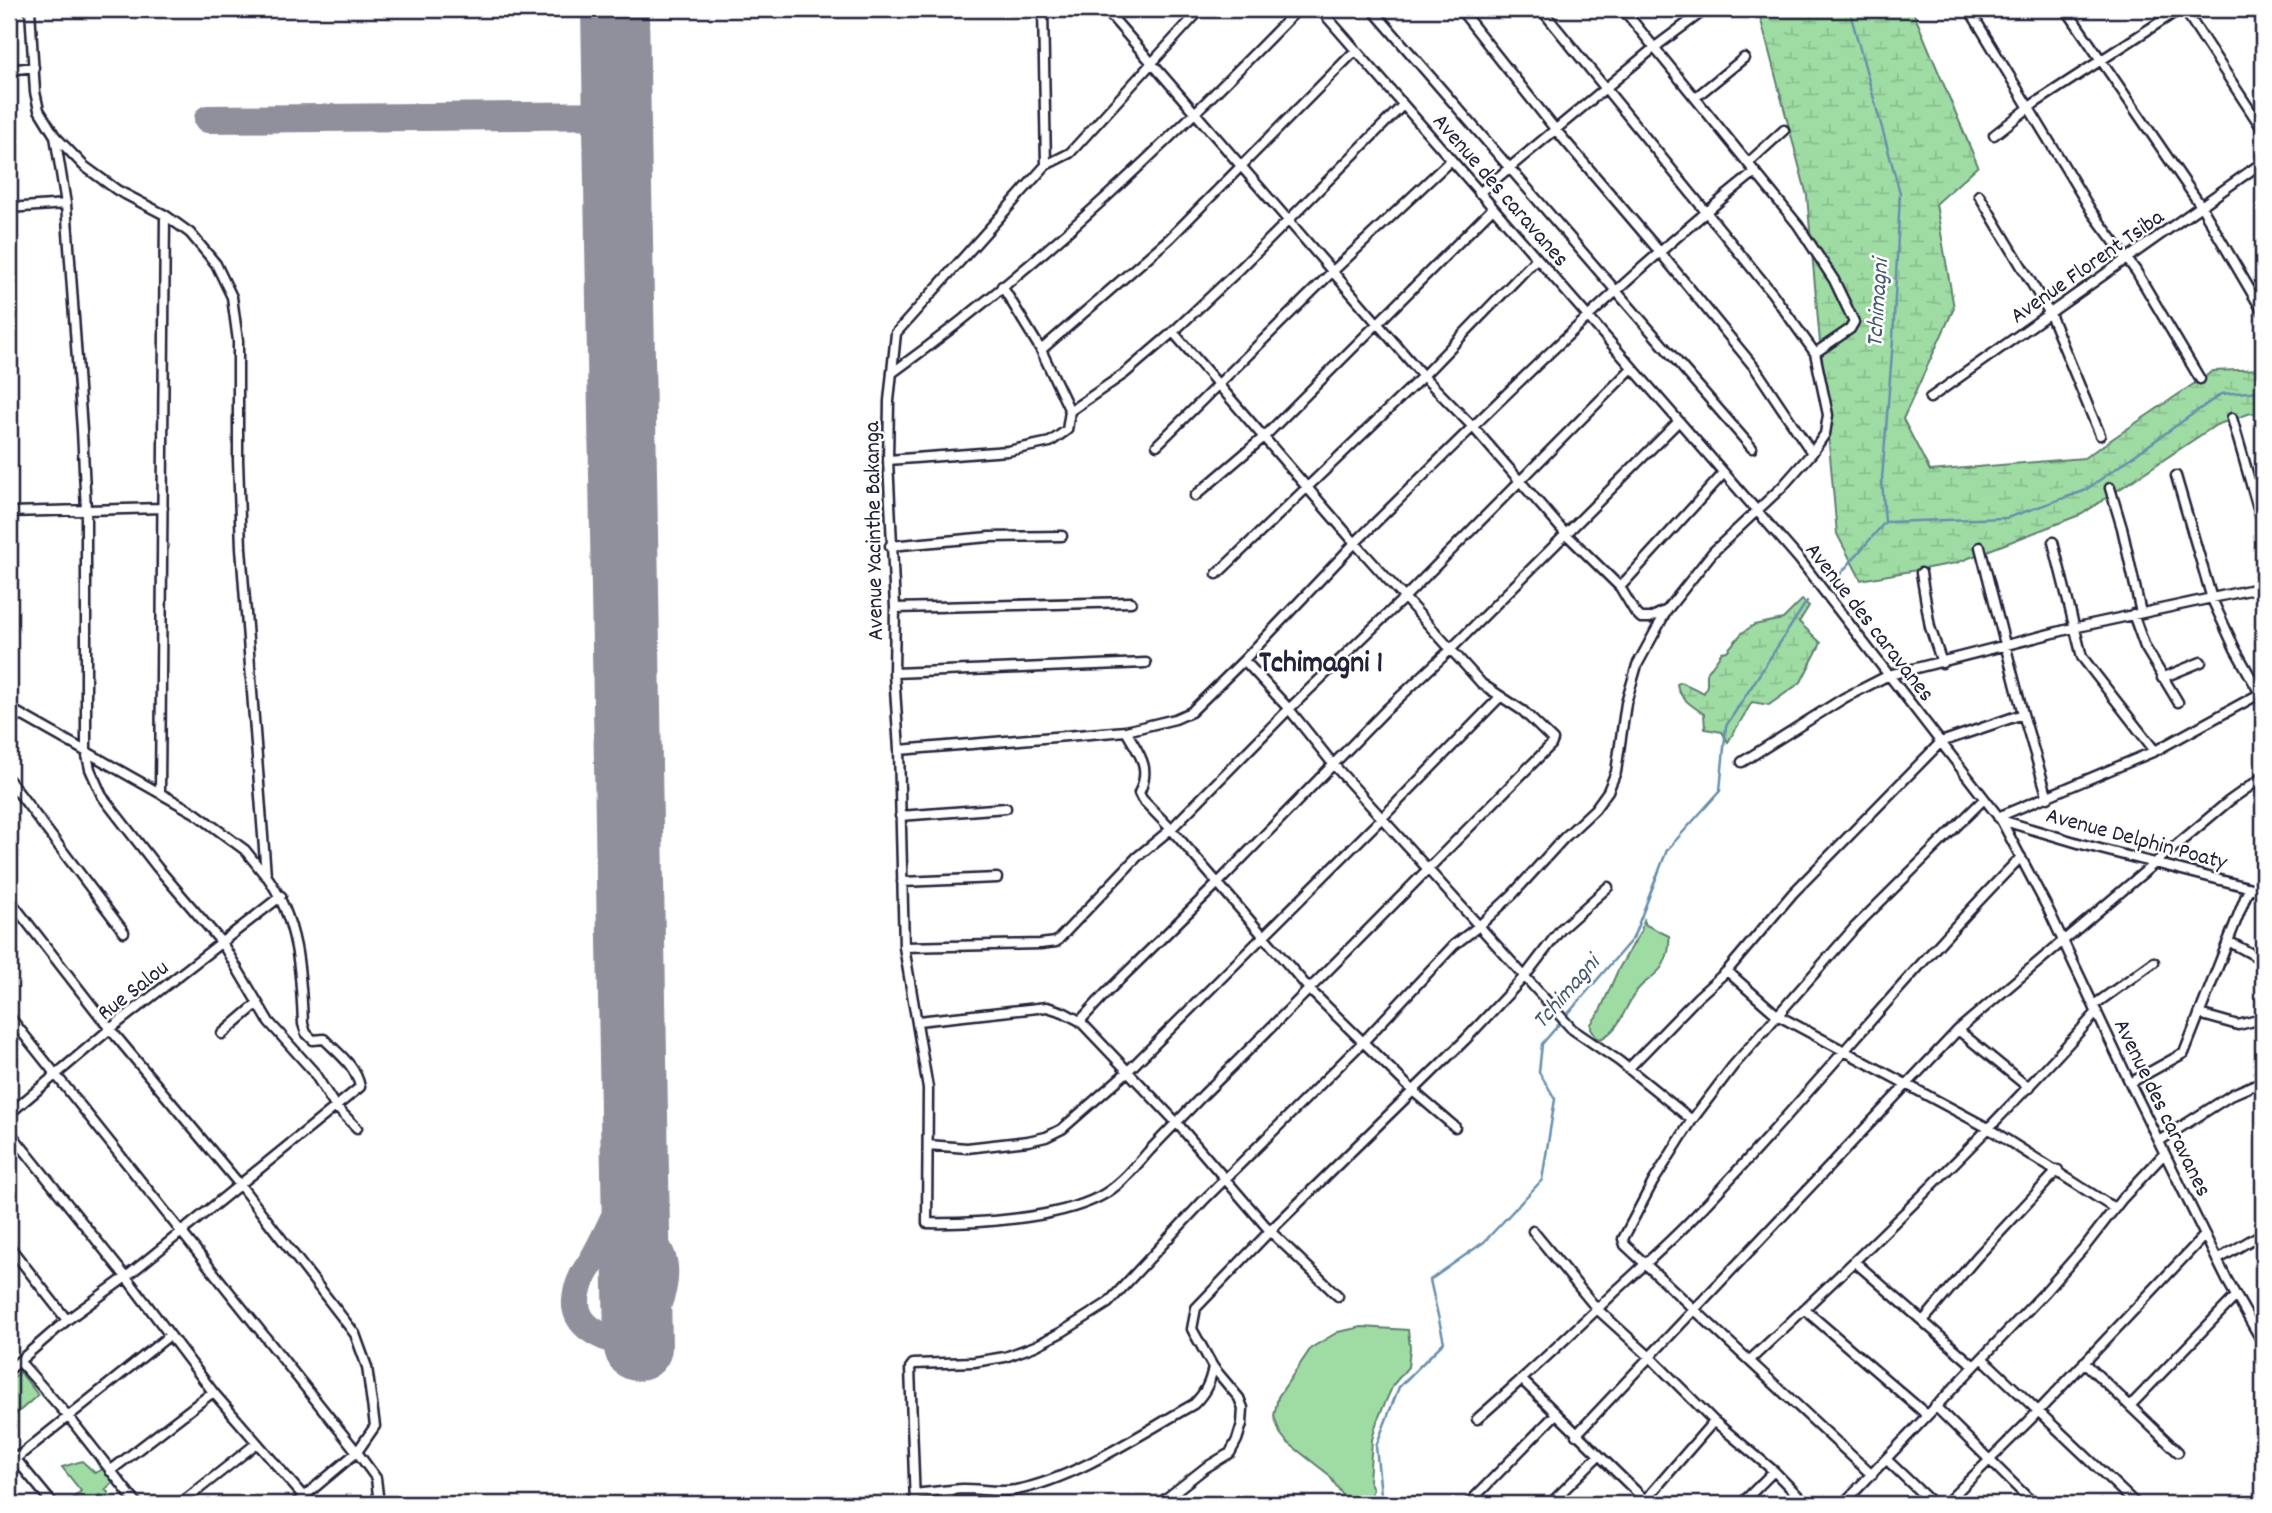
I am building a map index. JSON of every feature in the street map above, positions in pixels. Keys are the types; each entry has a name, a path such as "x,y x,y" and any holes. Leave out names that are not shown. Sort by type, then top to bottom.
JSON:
{"street":[{"path":"30,9 35,92 39,110 55,136 84,166 117,190 184,228 208,253 227,285 235,308 241,548 265,876"},
{"path":"1043,9 1046,165 1070,153 1201,9"},
{"path":"1105,9 1152,60 1287,221 1423,376 1473,427 1565,533 1620,587 1635,612 1641,618 1650,618 1667,610"},
{"path":"892,373 1049,250 1197,114 1298,9"},
{"name":"Avenue des caravanes","path":"1320,9 1799,559 2000,818 2063,939 2217,1260 2262,1338"},
{"path":"1372,9 1752,448"},
{"path":"1460,9 1555,129 1755,368 1812,453"},
{"path":"915,1504 910,1368 913,1364 974,1362 1005,1357 1035,1346 1108,1303 1226,1178 1363,1042 1454,944 1479,926 1512,895 1563,839 1595,809 1608,791 1616,772 1626,703 1637,665 1667,610 1713,552 1757,511 1812,453 1825,434 1828,425 1825,397 1815,353 1772,293 1541,9"},
{"path":"1623,9 1798,225 1834,280 1854,322 1850,329 1815,353"},
{"path":"1479,193 1655,47 1706,9"},
{"path":"1969,9 2092,212 2126,259 2200,379"},
{"path":"2066,9 2201,206 2263,312"},
{"path":"1994,135 2030,107 2182,9 2263,130"},
{"path":"1041,350 1170,238 1356,50"},
{"path":"1696,97 1744,58"},
{"path":"9,70 34,67"},
{"path":"1070,411 1124,374 1172,332 1403,105"},
{"path":"1748,163 1784,130"},
{"path":"55,136 66,204 86,510 86,751 90,769 102,796 157,867 222,943 269,1021 313,1072 335,1106 357,1128"},
{"path":"1157,445 1332,272 1451,160"},
{"name":"Avenue Florent Tsiba","path":"1930,398 2263,162"},
{"name":"Avenue Yacinthe Bakanga","path":"918,1021 904,947 899,750 894,673 895,608 887,460 896,333 1046,165"},
{"path":"899,750 1126,731 1175,719 1191,712 1355,543 1587,317 1659,251 1755,172"},
{"path":"1979,195 2050,314 2101,435"},
{"path":"9,208 66,204"},
{"path":"1195,496 1264,437 1493,208"},
{"path":"160,792 165,215"},
{"path":"1217,574 1423,376 1536,258"},
{"path":"887,460 1008,451 1050,442 1067,430 1070,411 1041,350 1002,286"},
{"path":"1172,332 1355,543 1482,684 1523,711 1553,740 1551,745 1176,1122 1114,1188 1089,1202 1022,1216 973,1222 927,1223 928,1088 918,1021 1046,1007 1080,1021 1176,1122 1270,1231 1338,1296"},
{"path":"904,947 1056,942 1137,857 1171,829 1632,368"},
{"path":"2232,418 2263,526"},
{"path":"1080,1021 1386,710 1451,649 1679,421"},
{"path":"1620,587 1724,473"},
{"path":"2000,818 2155,751 2262,695 2235,649 2212,599 2176,476"},
{"path":"2110,488 2122,528 2137,614 2146,647 2178,702"},
{"path":"9,512 163,508"},
{"path":"890,546 989,537 1062,536"},
{"path":"2053,542 2082,657 2155,751"},
{"path":"1980,547 2023,714 2048,798"},
{"path":"1921,573 1930,627 1942,663"},
{"path":"1742,762 1844,698 1889,675 2073,628 2263,587"},
{"path":"895,608 1131,602"},
{"path":"1244,660 1289,709 1333,764 1572,1030 1628,1069 1692,1120"},
{"path":"2162,678 2201,662"},
{"path":"894,673 1146,663"},
{"path":"928,1145 967,1148 1045,1137 1062,1129 1127,1072 1500,697"},
{"path":"9,708 160,792 225,833 245,850 281,896 299,956 303,1024 306,1033 313,1040 324,1039 357,1073 360,1087 13,1365 68,1416 137,1504"},
{"path":"9,723 19,714"},
{"path":"1628,1069 1727,971 1793,893 1941,742 2023,714"},
{"path":"1126,731 1144,762 1146,772 1139,793 1142,799 1310,990 1455,1127"},
{"path":"1576,1435 1958,1030 2063,939 2230,801 2263,777"},
{"path":"9,780 124,932"},
{"path":"1872,1475 1625,1245 1625,1232 1692,1120 1733,1066 1856,926 1984,799"},
{"path":"900,816 1006,808"},
{"name":"Avenue Delphin Poaty","path":"2000,818 2263,891"},
{"path":"1477,1419 1646,1265 1694,1217 1958,920 2021,857"},
{"path":"902,882 997,878"},
{"path":"1159,1504 1205,1468 1230,1453 1242,1424 1243,1408 1231,1387 1213,1367 1192,1329 1196,1308 1270,1231 1414,1091 1525,976 1561,929 1608,887"},
{"path":"2130,1083 2184,1054 2249,888"},
{"name":"Rue Salou","path":"9,1114 110,1029 281,896"},
{"path":"9,899 110,1029 240,1185 355,1334 367,1367 375,1426 357,1452 295,1504"},
{"path":"2228,941 2263,960"},
{"path":"1750,1360 1855,1262 2029,1088 2095,1008 2154,961"},
{"path":"1727,971 1777,1015 1988,1128 2114,1208"},
{"path":"222,1034 257,1004"},
{"path":"2199,1014 2230,1024 2238,1025 2258,1020 2263,1024"},
{"path":"9,1016 357,1452 376,1478 379,1504"},
{"path":"1958,1030 2029,1088"},
{"path":"2158,1141 2233,1094 2263,1081"},
{"path":"9,1131 126,1277 213,1392 310,1504"},
{"path":"1843,1504 2045,1293 2114,1208 2164,1154"},
{"path":"1923,1321 1976,1257 2058,1170"},
{"path":"1532,1231 1598,1309 1714,1421 1774,1471 1806,1504"},
{"path":"2217,1260 2263,1233"},
{"path":"1945,1504 2037,1412 2205,1235"},
{"path":"9,1246 67,1320"},
{"path":"1855,1262 1974,1366"},
{"path":"2130,1406 2236,1296"},
{"path":"1804,1309 1927,1415"},
{"path":"12,1462 170,1335"},
{"path":"1982,1358 2136,1504"},
{"path":"2084,1362 2178,1451"},
{"path":"915,1494 962,1489 999,1492 1018,1489 1061,1475 1194,1404 1204,1394 1213,1367"},
{"path":"1522,1380 1646,1503 1714,1421"},
{"path":"110,1471 213,1392"},
{"path":"1935,1406 2034,1504"},
{"path":"1468,1504 1555,1415"},
{"path":"180,1504 257,1443"},
{"path":"9,1451 12,1462 53,1504"},
{"path":"1550,1504 1598,1456"},
{"path":"1887,1460 1933,1504"},
{"path":"1741,1504 1774,1471"}],"green space":[{"path":"1758,9 1912,9 1978,166 1936,204 1954,308 1903,419 1930,471 2084,458 2213,371 2263,369 2263,417 2251,413 2216,425 2082,514 1956,563 1861,580 1837,534 1807,196"},
{"path":"1802,600 1809,606 1799,622 1821,643 1801,682 1769,705 1752,702 1728,742 1722,732 1705,729 1704,714 1684,698 1677,684 1681,682 1704,693 1707,673 1722,652 1727,651 1742,633 1754,625 1783,619"},
{"path":"1644,920 1646,925 1669,936 1667,957 1660,970 1634,994 1614,1029 1600,1039 1591,1029 1591,1024 1641,931"},
{"path":"1362,1327 1408,1330 1410,1348 1408,1367 1393,1385 1377,1421 1372,1440 1369,1480 1373,1489 1370,1499 1362,1503 1344,1497 1328,1474 1287,1442 1280,1433 1274,1416 1278,1397 1311,1348 1338,1332"},
{"path":"20,1372 38,1395 10,1419 9,1381"},
{"path":"100,1460 114,1481 105,1490 109,1493 108,1497 99,1495 95,1504 67,1504 81,1491 62,1467 82,1461 95,1473 101,1470 96,1461"}],"waterway":[{"name":"Tchimagni","path":"1830,586 1885,522 1882,479 1893,340 1900,193 1849,9"},
{"path":"1886,522 2007,518 2084,491 2221,394 2263,391"},
{"name":"Tchimagni","path":"1382,1504 1376,1446 1399,1387 1444,1342 1430,1280 1484,1242 1542,1180 1555,1099 1539,1072 1542,1044 1633,938 1667,850 1720,791 1726,726 1807,601"}],"taxiway":[{"path":"208,119 617,115"},
{"path":"635,1173 584,1274 577,1291 576,1305 586,1326 596,1333 638,1347 661,1295 664,1267 661,1254 653,1242 636,1228"}],"runway":[{"path":"615,9 638,1347"}],"district":[{"name":"Tchimagni 1","path":"1321,661"}]}
